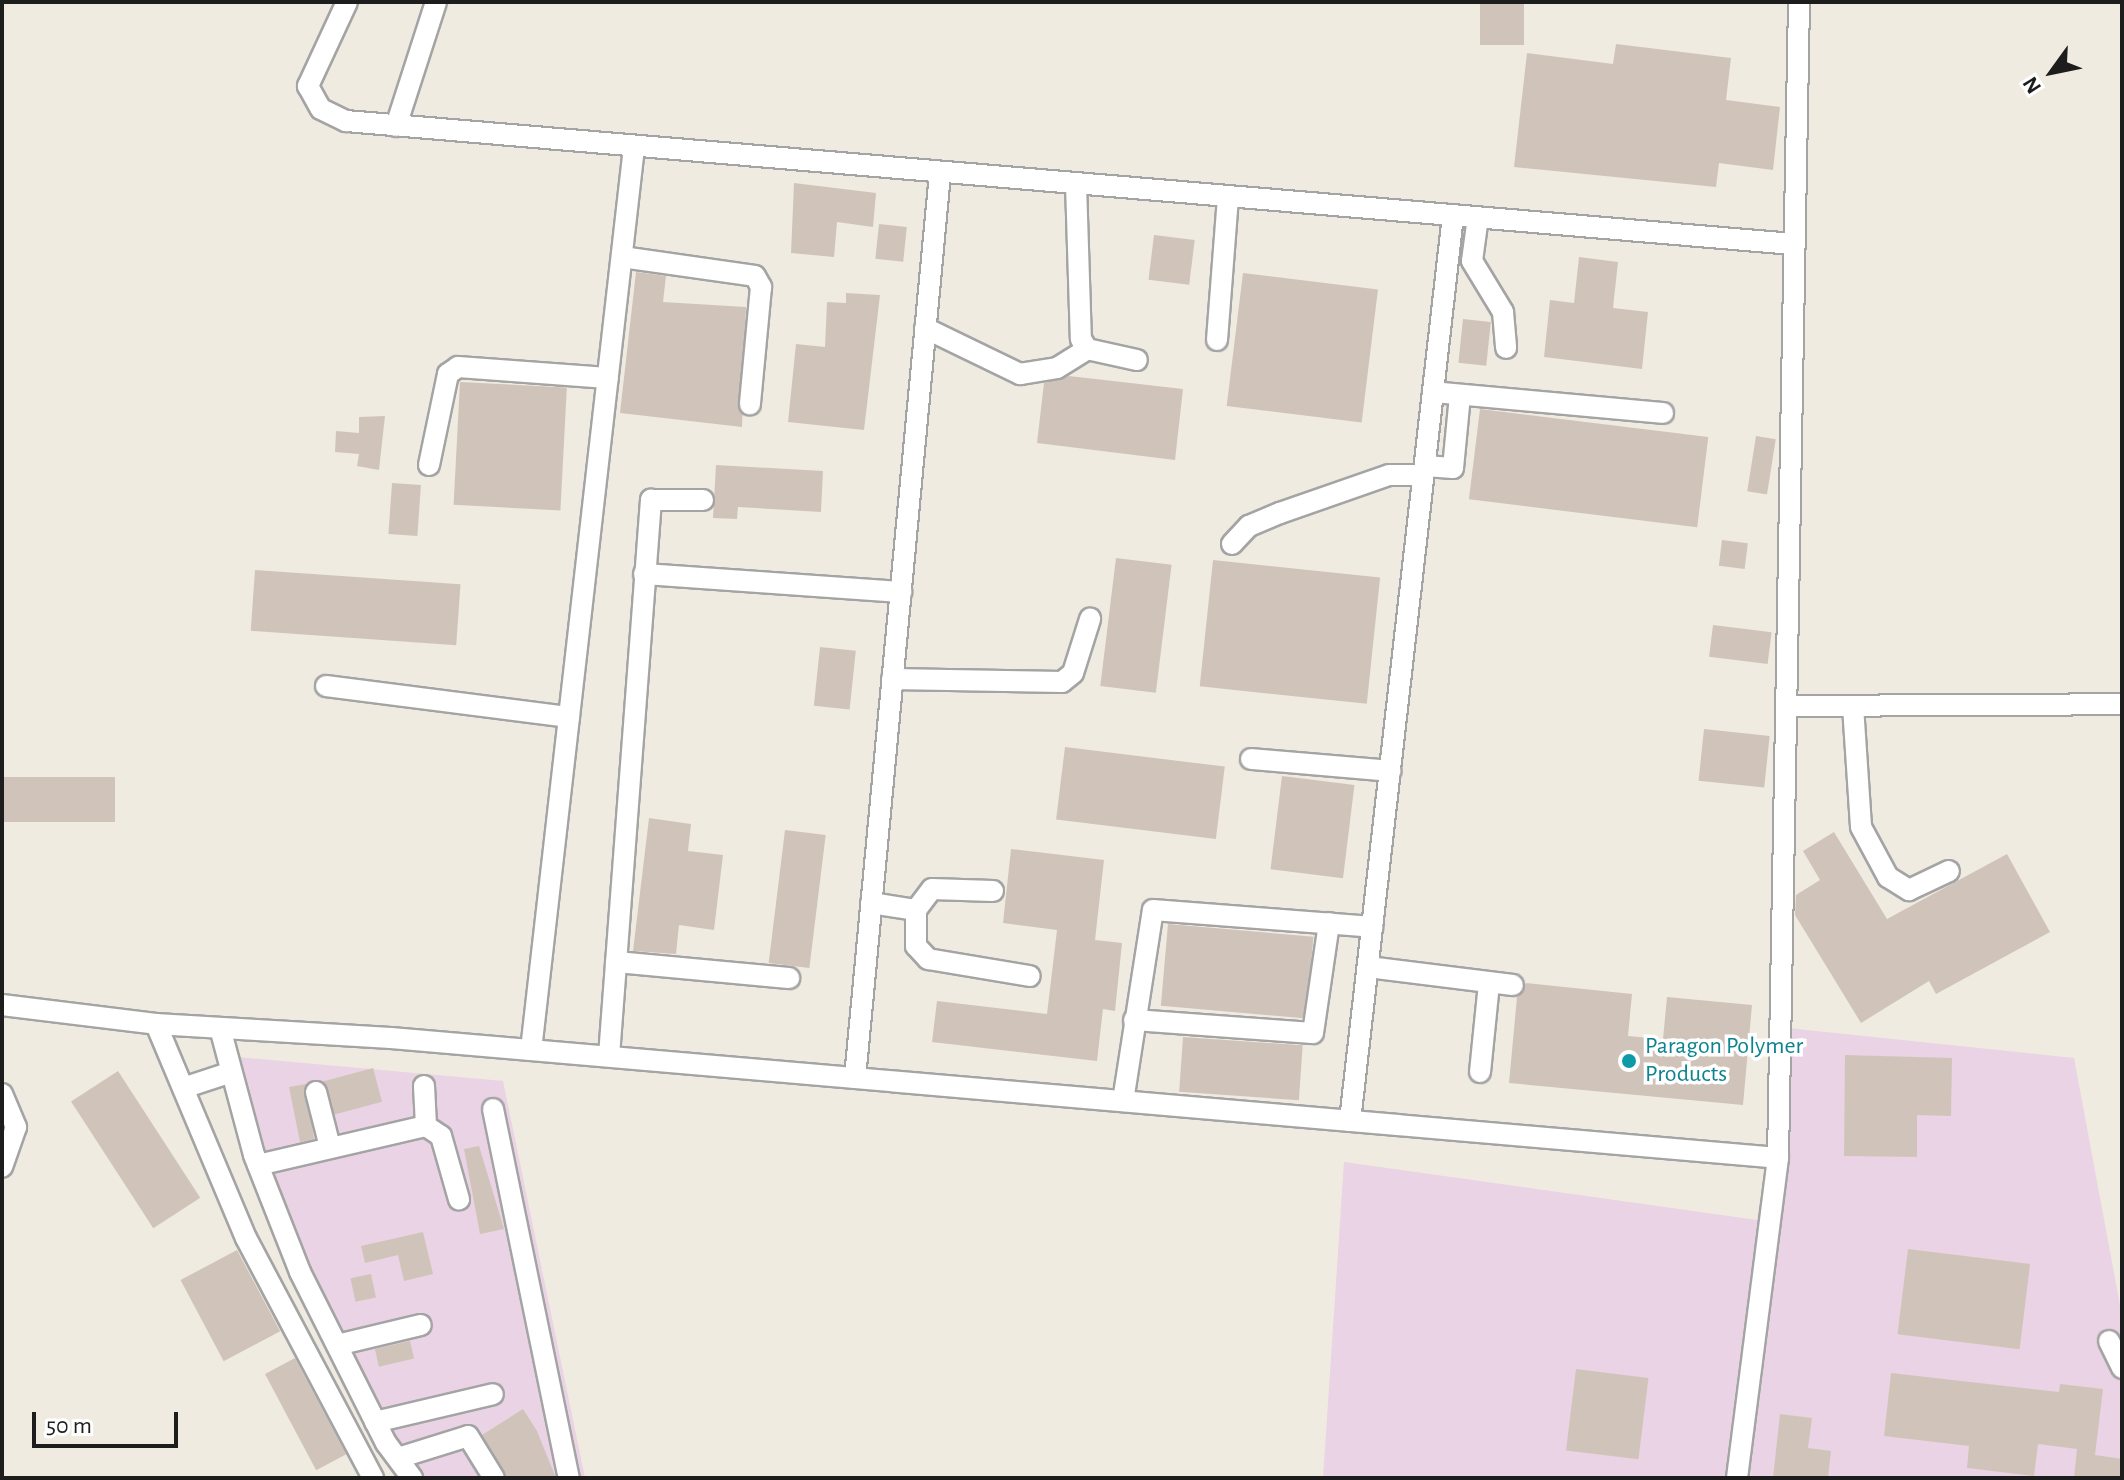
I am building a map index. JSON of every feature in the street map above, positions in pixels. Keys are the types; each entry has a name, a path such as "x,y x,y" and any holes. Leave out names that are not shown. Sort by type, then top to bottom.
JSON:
{"street":[{"path":"347,2 309,74 312,98 332,117 396,126 634,147 1794,244"},
{"path":"396,126 436,2"},
{"path":"1737,1478 1778,1158 1799,2"},
{"path":"531,1050 634,147"},
{"path":"855,1078 940,173"},
{"path":"1076,184 1087,349"},
{"path":"1217,340 1228,196"},
{"path":"1350,1121 1453,215"},
{"path":"1478,217 1472,261 1503,312 1506,348"},
{"path":"622,257 755,276 761,287 750,404"},
{"path":"925,328 1020,374 1057,368 1087,349 1137,360"},
{"path":"429,465 448,374 458,367 608,378"},
{"path":"1433,392 1663,413"},
{"path":"1232,544 1249,526 1389,475 1453,468 1460,395"},
{"path":"1430,415 1458,418"},
{"path":"609,1056 652,498 703,500"},
{"path":"644,574 901,592"},
{"path":"892,679 1062,682 1073,673 1090,619"},
{"path":"326,686 569,717"},
{"path":"1786,706 2122,704"},
{"path":"1853,706 1861,827 1882,866 1898,889 1909,890 1949,871"},
{"path":"1251,759 1390,771"},
{"path":"993,891 932,889 916,910 916,946 928,959 1030,976"},
{"path":"871,903 916,910"},
{"path":"1123,1101 1153,910 1372,927"},
{"path":"1134,1020 1313,1033 1329,923"},
{"path":"616,962 789,978"},
{"path":"1368,967 1513,985"},
{"path":"1480,1072 1489,984"},
{"path":"2,1005 156,1024 609,1056 1778,1158"},
{"path":"156,1024 246,1238 373,1478"},
{"path":"220,1028 229,1073 258,1165 337,1345 375,1422 412,1478"},
{"path":"183,1088 229,1073"},
{"path":"424,1086 426,1126"},
{"path":"316,1092 330,1147"},
{"path":"2,1094 16,1127 2,1167"},
{"path":"493,1109 569,1478"},
{"path":"258,1165 426,1126 441,1136 459,1199"},
{"path":"337,1345 421,1325"},
{"path":"2109,1341 2122,1368"},
{"path":"375,1422 493,1394"},
{"path":"398,1458 468,1436 494,1478"}],"shaded area":[{"path":"1787,1028 2074,1058 2122,1316 2122,1478 1323,1478 1344,1162 1757,1220"},
{"path":"214,1055 503,1081 585,1478 400,1478 346,1387 266,1211"}],"building":[{"path":"1480,2 1524,2 1524,45 1480,45"},
{"path":"1616,44 1731,58 1726,100 1780,107 1773,170 1719,163 1716,187 1514,167 1527,53 1613,64"},
{"path":"794,183 876,193 873,227 837,222 834,257 791,253"},
{"path":"879,224 907,227 903,262 875,259"},
{"path":"1154,235 1195,240 1189,285 1149,280"},
{"path":"1579,257 1618,262 1613,308 1648,312 1642,369 1544,357 1550,300 1574,303"},
{"path":"636,272 666,276 663,302 746,307 742,427 620,413"},
{"path":"1243,273 1378,290 1362,423 1227,406"},
{"path":"846,293 880,295 864,430 788,422 796,344 825,347 827,302 846,303"},
{"path":"1463,319 1491,322 1486,366 1458,363"},
{"path":"1069,376 1183,389 1175,460 1037,443 1044,383"},
{"path":"460,382 567,388 560,510 454,505"},
{"path":"1480,409 1708,437 1697,527 1469,499"},
{"path":"385,416 379,470 357,466 359,454 335,452 336,431 359,433 359,417"},
{"path":"1756,436 1776,439 1767,494 1747,491"},
{"path":"716,465 823,471 821,512 738,507 737,519 713,518"},
{"path":"392,483 421,485 417,536 388,534"},
{"path":"1722,540 1748,543 1745,569 1719,566"},
{"path":"1116,558 1172,565 1156,693 1100,686"},
{"path":"1213,560 1380,578 1367,704 1200,686"},
{"path":"255,570 460,584 456,645 251,631"},
{"path":"1713,625 1772,632 1768,664 1709,657"},
{"path":"820,647 856,651 850,709 814,706"},
{"path":"1704,729 1770,736 1764,788 1699,781"},
{"path":"1065,747 1225,767 1216,839 1056,819"},
{"path":"1282,776 1354,785 1343,878 1271,869"},
{"path":"2,777 115,777 115,822 2,822"},
{"path":"649,818 691,824 688,851 723,855 714,930 679,925 676,954 633,951"},
{"path":"785,830 826,835 809,968 769,963"},
{"path":"1834,832 1887,919 2007,854 2050,932 1936,994 1929,981 1861,1023 1795,915 1796,895 1820,880 1803,851"},
{"path":"1011,849 1104,860 1095,940 1122,943 1115,1011 1103,1009 1097,1061 932,1042 937,1001 1047,1014 1057,930 1003,923"},
{"path":"1168,924 1313,937 1306,1018 1161,1006"},
{"name":"Paragon Polymer Products","path":"1526,983 1632,994 1628,1036 1663,1039 1667,997 1752,1005 1743,1105 1509,1083 1517,997"},
{"path":"1183,1037 1303,1045 1299,1100 1179,1092"},
{"path":"1845,1055 1952,1058 1951,1116 1917,1115 1917,1157 1844,1156"},
{"path":"373,1068 382,1102 331,1116 322,1082"},
{"path":"118,1071 200,1198 153,1228 71,1101"},
{"path":"306,1084 314,1139 300,1142 289,1087"},
{"path":"479,1146 504,1229 480,1234 464,1149"},
{"path":"423,1232 433,1274 404,1281 398,1255 365,1263 361,1246"},
{"path":"1908,1249 2030,1264 2020,1349 1898,1334"},
{"path":"237,1250 280,1331 224,1361 180,1280"},
{"path":"371,1274 376,1297 355,1302 350,1278"},
{"path":"410,1341 414,1359 379,1367 375,1349"},
{"path":"295,1358 346,1454 316,1470 265,1374"},
{"path":"1576,1369 1648,1378 1638,1459 1566,1450"},
{"path":"1891,1373 2059,1392 2060,1384 2103,1389 2095,1455 2122,1459 2122,1478 2074,1478 2077,1449 2038,1444 2034,1476 1967,1468 1969,1446 1884,1436"},
{"path":"523,1409 537,1431 556,1478 507,1478 482,1435"},
{"path":"1780,1414 1812,1418 1808,1448 1831,1451 1828,1478 1773,1478"}],"place":[{"name":"Paragon Polymer Products","path":"1629,1061"}]}
